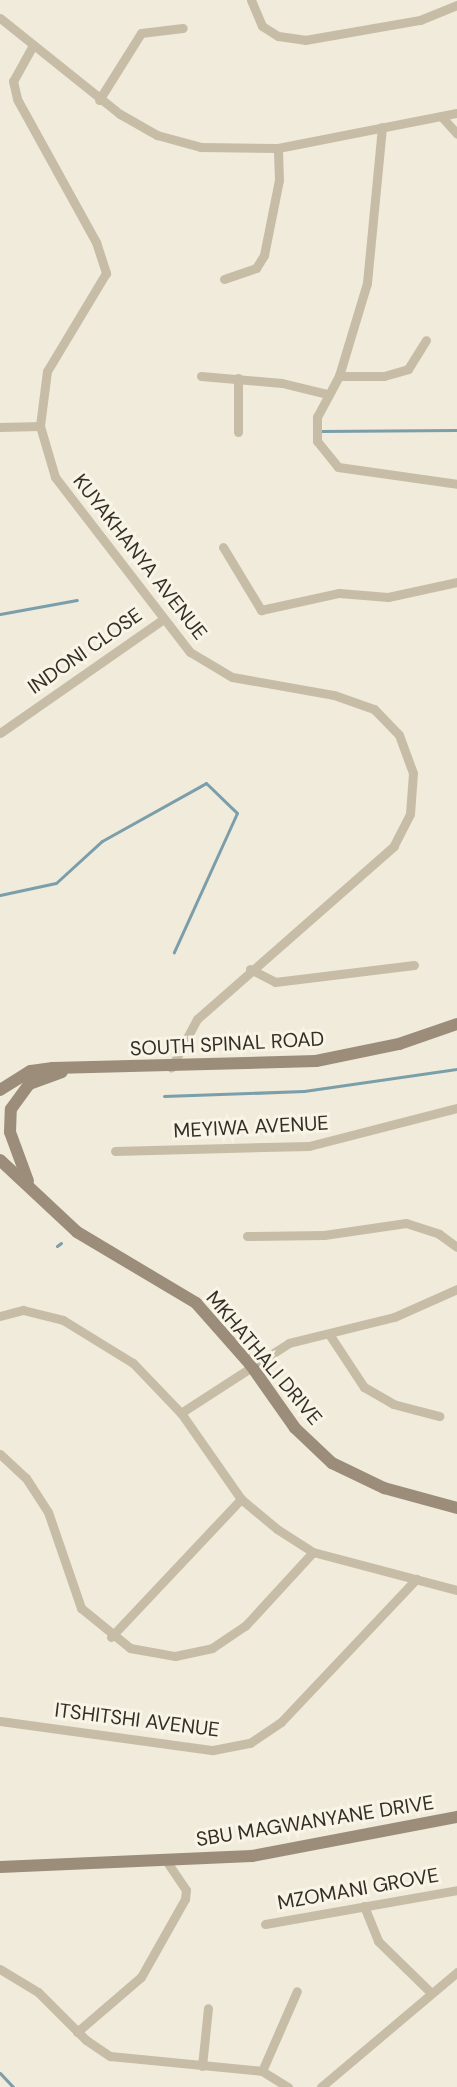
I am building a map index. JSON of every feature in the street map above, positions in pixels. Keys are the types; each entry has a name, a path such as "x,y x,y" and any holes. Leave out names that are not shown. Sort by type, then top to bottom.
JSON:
{"street":[{"path":"251,0 262,26 279,36 305,40 420,20 457,5"},
{"path":"0,18 32,47 99,100 177,142 225,151 278,148 457,112"},
{"path":"99,100 141,33 183,28"},
{"name":"KUYAKHANYA AVENUE","path":"32,47 13,81 17,99 96,242 106,273 53,355 41,394 40,426 55,477 162,620 190,652 232,677 334,695 374,709 399,735 413,773 410,814 394,846 249,969 197,1019 171,1068"},
{"path":"441,116 457,134"},
{"path":"382,127 367,283 339,376 327,394 315,433 320,449 338,467 457,484"},
{"path":"225,279 256,268 264,255 279,180 278,148"},
{"path":"339,376 384,376 408,369 426,340"},
{"path":"201,376 238,378 327,394"},
{"path":"238,378 238,432"},
{"path":"0,427 40,426"},
{"path":"223,547 261,610 339,594 396,596 457,582"},
{"name":"INDONI CLOSE","path":"0,733 162,620"},
{"path":"249,969 275,982 414,964"},
{"name":"SOUTH SPINAL ROAD","path":"0,1090 32,1071 72,1068 171,1068 349,1056 457,1024"},
{"path":"30,1188 10,1132 11,1109 29,1084 72,1068"},
{"name":"MEYIWA AVENUE","path":"115,1151 309,1146 457,1108"},
{"name":"MKHATHALI DRIVE","path":"0,1160 77,1232 189,1298 250,1364 295,1428 332,1463 384,1488 457,1508"},
{"path":"247,1236 324,1235 406,1223 457,1247"},
{"path":"181,1413 250,1364 289,1343 419,1309 457,1289"},
{"path":"0,1316 23,1310 63,1320 133,1363 181,1413 241,1499 313,1552 457,1590"},
{"path":"329,1334 364,1387 393,1404 439,1416"},
{"path":"0,1454 37,1492 71,1589 81,1608 111,1637 130,1648 167,1655 212,1648 245,1626 313,1552"},
{"path":"111,1637 241,1499"},
{"name":"ITSHITSHI AVENUE","path":"0,1721 213,1750 250,1743 281,1722 416,1578"},
{"name":"SBU MAGWANYANE DRIVE","path":"0,1867 168,1863 252,1856 457,1817"},
{"path":"78,2032 141,1977 185,1899 186,1890 168,1863"},
{"name":"MZOMANI GROVE","path":"264,1924 457,1890"},
{"path":"364,1906 378,1941 430,1992"},
{"path":"0,1969 38,1992 78,2032 119,2058 262,2071 288,2087"},
{"path":"321,2087 430,1992 457,1972"},
{"path":"262,2071 297,1991"},
{"path":"202,2066 208,2008"}],"waterway":[{"path":"320,431 457,430"},
{"path":"0,614 77,600"},
{"path":"0,895 56,883 102,841 206,783 237,813 174,952"},
{"path":"164,1096 304,1091 457,1069"},
{"path":"57,1246 61,1243"},
{"path":"0,2073 13,2087"}]}
